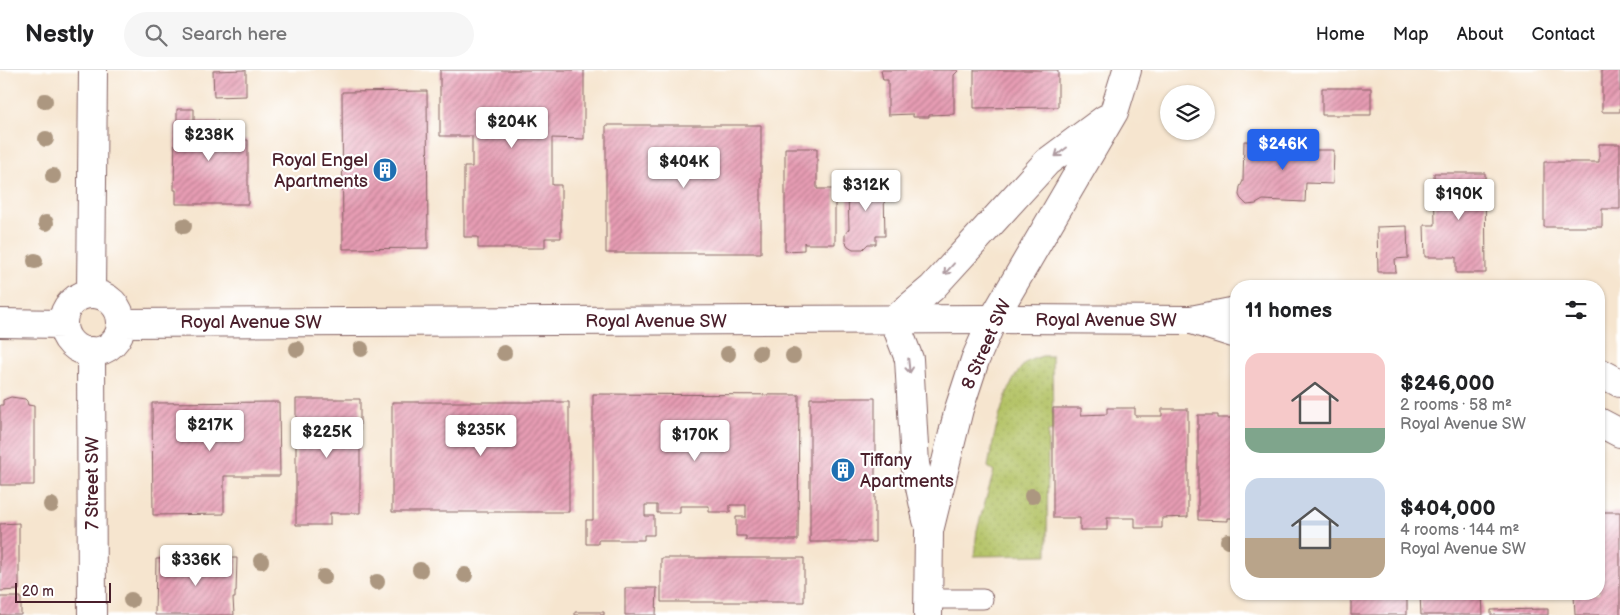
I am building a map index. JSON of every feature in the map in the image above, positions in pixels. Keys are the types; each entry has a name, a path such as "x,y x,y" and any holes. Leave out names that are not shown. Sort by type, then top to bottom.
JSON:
{"street":[{"path":"91,294 92,70"},
{"name":"8 Street SW","path":"928,607 929,531 959,409 975,360 993,319 1114,112 1127,70"},
{"path":"929,531 915,464 909,359 894,320 932,288 1047,162 1114,112"},
{"path":"91,294 109,299 118,310 121,323 118,335 111,344 102,350 91,351 84,351 74,346 66,335 63,324 65,313 70,304 78,297 91,294"},
{"name":"Royal Avenue SW","path":"121,323 993,319 1191,320 1230,312"},
{"name":"Royal Avenue SW","path":"1191,320 1230,332"},
{"path":"0,323 63,324"},
{"name":"7 Street SW","path":"91,351 92,615"},
{"path":"1605,375 1620,383"},
{"path":"1605,425 1620,433"}],"lane":[{"path":"928,607 983,598"}],"green space":[{"path":"1042,356 1052,356 1053,431 1048,432 1047,555 974,556 977,530 994,471 988,467 993,441 1006,395 1019,370 1027,362"}],"building":[{"path":"246,70 246,96 214,97 213,71"},
{"path":"440,70 584,70 584,139 552,138 552,185 561,185 561,238 545,238 545,248 478,248 478,237 464,237 464,167 472,167 472,136 440,136"},
{"path":"881,70 959,70 954,75 954,114 929,115 929,117 913,117 913,114 888,115 888,80 883,80"},
{"path":"974,70 1058,70 1058,107 974,108"},
{"path":"1602,70 1620,70 1620,112 1602,112"},
{"path":"1322,88 1371,88 1371,115 1322,115"},
{"name":"Royal Engel Apartments","path":"427,91 428,248 343,249 342,92"},
{"path":"177,109 194,109 194,121 218,121 218,125 240,126 239,140 248,140 248,204 176,204 176,190 174,190 175,122 177,122"},
{"path":"606,125 761,125 761,253 606,253"},
{"path":"1244,141 1306,144 1306,150 1334,150 1333,184 1306,183 1305,202 1263,200 1256,204 1247,205 1239,195 1243,181"},
{"path":"1599,144 1620,144 1620,209 1602,209 1602,227 1544,227 1544,162 1599,162"},
{"path":"785,148 817,148 817,189 835,189 835,244 805,244 804,242 804,250 785,251"},
{"path":"1434,173 1485,173 1486,273 1456,273 1456,257 1425,257 1424,225 1435,225"},
{"path":"854,175 879,175 879,191 884,191 885,236 876,236 876,244 868,244 863,249 853,249 845,241 845,234 849,229 848,193 854,192"},
{"path":"1407,226 1408,258 1395,259 1396,272 1378,272 1377,227"},
{"path":"593,394 799,395 798,540 746,540 746,536 736,536 736,517 746,517 746,505 730,505 730,512 709,512 709,506 680,506 680,513 657,513 657,505 645,505 645,516 654,516 654,535 644,535 644,540 598,540 598,544 586,544 586,520 593,520"},
{"path":"11,397 25,399 28,405 34,406 34,485 0,485 0,405 3,405 3,400"},
{"name":"Tiffany Apartments","path":"810,398 875,398 875,542 810,542"},
{"path":"296,399 360,399 360,513 330,513 330,525 296,525"},
{"path":"279,402 280,476 224,476 224,514 153,515 152,403"},
{"path":"392,402 569,402 569,512 392,512"},
{"path":"1053,408 1081,408 1081,415 1107,414 1107,408 1135,408 1135,416 1162,416 1162,409 1188,409 1188,517 1162,518 1162,528 1135,528 1135,518 1107,518 1107,530 1080,530 1080,518 1053,518"},
{"path":"1198,415 1218,415 1218,418 1230,418 1230,518 1228,518 1228,521 1198,520"},
{"path":"1605,512 1620,512 1620,615 1575,615 1574,600 1605,600"},
{"path":"19,523 19,590 0,591 0,524"},
{"path":"237,558 236,592 235,598 233,598 234,615 155,615 156,559"},
{"path":"661,558 804,558 804,602 661,602"},
{"path":"625,588 657,588 656,615 625,615"},
{"path":"0,597 21,597 21,615 0,615"},
{"path":"1351,600 1407,600 1407,615 1351,615"},
{"path":"1420,600 1482,600 1483,615 1421,615"},
{"path":"1548,609 1548,615 1491,615 1491,610"},
{"path":"575,612 604,612 604,615 575,615"}],"place":[{"name":"Royal Engel Apartments","path":"385,170"},
{"name":"Tiffany Apartments","path":"843,470"}]}
